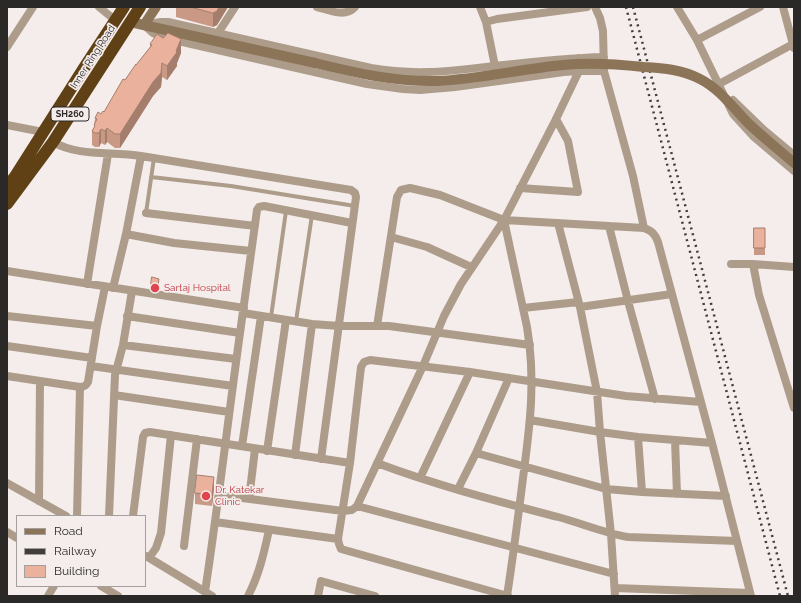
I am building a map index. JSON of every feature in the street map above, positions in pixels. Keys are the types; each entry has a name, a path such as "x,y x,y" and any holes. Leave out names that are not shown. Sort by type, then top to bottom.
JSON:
{"highway":[{"name":"Inner Ring Road","path":"7,187 124,7"},
{"name":"SH260","path":"130,22 139,8"},
{"name":"Inner Ring Road","path":"7,204 53,142 130,22"}],"street":[{"path":"99,7 115,20 118,7"},
{"path":"144,25 156,7"},
{"path":"218,33 236,7"},
{"path":"317,7 340,13 352,10 355,7"},
{"path":"480,7 486,22 497,82"},
{"path":"486,22 541,10 587,7"},
{"path":"595,7 600,18 603,31 604,71 633,176 644,228"},
{"path":"677,7 697,40 733,114 741,124 794,171"},
{"path":"697,40 760,7"},
{"path":"719,84 793,41 783,7"},
{"path":"7,47 31,8"},
{"path":"130,22 379,78 439,81 581,63 610,63 675,70 691,74 710,85 720,93 748,123 794,163"},
{"path":"144,25 168,22 388,71 434,73 578,58 604,57"},
{"path":"144,25 153,33 165,38 385,87 420,90 437,89 579,71 604,71"},
{"path":"219,495 343,511 352,510 356,506 424,366 458,290 471,267 504,220 556,119 579,71 578,58"},
{"path":"719,84 748,115 794,155"},
{"path":"520,188 578,192 568,141 556,119"},
{"path":"7,125 43,132"},
{"path":"53,142 68,149 141,156 351,190 355,193 355,206 321,459"},
{"path":"87,284 108,154"},
{"path":"7,376 80,387 84,387 88,382 97,326 126,234 141,156"},
{"path":"377,326 397,197 402,190 410,188 440,195 504,220 558,223 644,228 651,230 658,242 726,496 750,594 615,592 611,534 597,392 579,304 558,223"},
{"path":"170,435 161,533 156,548 147,557 208,594 215,522 226,444 232,386 257,210 259,207 264,206 352,223"},
{"path":"146,213 255,226"},
{"path":"504,220 530,345 532,382 525,466 507,596 341,549 338,538 350,463 361,367 364,362 370,360 424,366 470,372 532,382 597,392 655,399 701,402"},
{"path":"609,226 655,399"},
{"path":"126,234 174,243 251,251"},
{"path":"391,237 427,246 471,267"},
{"path":"732,264 794,267"},
{"path":"754,264 759,295 794,408"},
{"path":"7,271 243,310 261,316 312,324 377,326 438,332 530,345"},
{"path":"109,515 116,370 123,345 132,291"},
{"path":"523,308 628,301 672,294"},
{"path":"7,316 97,326"},
{"path":"127,316 240,334"},
{"path":"242,446 261,316"},
{"path":"267,451 286,320"},
{"path":"295,455 312,324"},
{"path":"123,345 236,359"},
{"path":"7,346 92,362 116,370 232,386"},
{"path":"420,478 470,372"},
{"path":"458,489 476,453 509,378"},
{"path":"39,501 40,381"},
{"path":"77,515 80,387"},
{"path":"114,395 229,412"},
{"path":"530,420 638,437 712,443"},
{"path":"133,515 143,437 145,433 150,432 350,463"},
{"path":"638,437 642,492"},
{"path":"184,546 197,439"},
{"path":"675,440 677,494"},
{"path":"249,499 255,449"},
{"path":"476,453 606,489 726,496"},
{"path":"377,463 420,478 520,507 579,522 611,534 628,537 737,541"},
{"path":"7,483 64,515"},
{"path":"356,506 614,574"},
{"path":"215,522 338,538"},
{"path":"248,596 261,566 269,530"},
{"path":"7,532 16,537"},
{"path":"318,596 321,581 375,596"},
{"path":"48,596 53,587"},
{"path":"103,587 118,596"}],"lane":[{"path":"146,213 154,158"},
{"path":"151,177 230,186 355,206"},
{"path":"271,317 286,211"},
{"path":"296,321 312,215"}],"building":[{"path":"191,7 219,7 217,11 213,13"},
{"path":"168,33 181,39 176,51 177,52 167,66 162,63 161,73 153,82 120,134 115,134 107,128 105,131 101,129 99,133 92,131 95,126 94,125 97,119 95,118 98,112 101,114 103,111 104,112 123,79 125,80 152,45 150,44 157,34 163,38"},
{"path":"754,228 765,228 765,248 754,248"},
{"path":"152,277 159,279 158,285 151,284"},
{"path":"197,475 214,477 212,495 195,493"}],"railway":[{"path":"626,7 780,596"},
{"path":"633,7 788,596"}],"place":[{"name":"Sartaj Hospital","path":"155,288"},
{"name":"Dr. Katekar Clinic","path":"206,496"}]}
